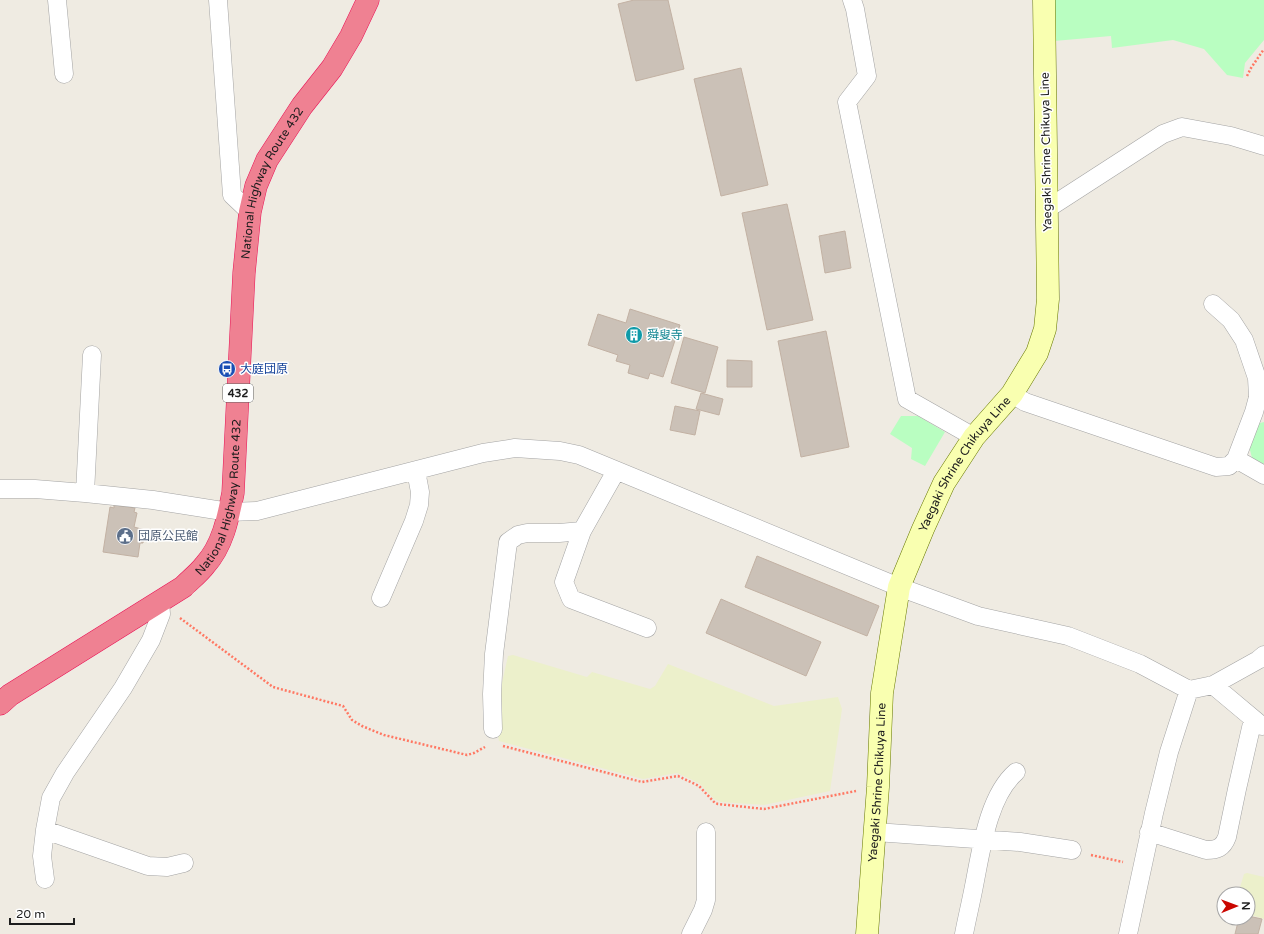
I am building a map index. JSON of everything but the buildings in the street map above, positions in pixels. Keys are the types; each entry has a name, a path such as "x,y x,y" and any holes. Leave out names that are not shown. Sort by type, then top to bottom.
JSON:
{"highway":[{"name":"National Highway Route 432","path":"0,704 10,694 183,587 206,564 221,539 233,492 244,273 250,212 256,186 267,160 302,106 332,68 351,36 368,0"}],"main road":[{"name":"Yaegaki Shrine Chikuya Line","path":"867,934 875,832 882,693 899,587 944,483 974,437 1012,394 1037,353 1045,329 1048,299 1044,0"}],"street":[{"path":"57,0 64,74"},
{"path":"218,0 232,195 250,212"},
{"path":"852,0 867,76 847,102 907,400 974,437"},
{"path":"1047,209 1163,134 1182,127 1231,136 1264,146"},
{"path":"1012,394 1025,402 1216,467 1229,466 1236,459 1254,412 1258,397 1257,378 1244,340 1231,320 1213,304"},
{"path":"85,493 92,356"},
{"path":"0,489 35,489 85,493 153,500 229,512 257,511 483,453 516,448 560,451 579,455 899,587 978,616 1068,636 1140,664 1189,690 1213,686 1264,655"},
{"path":"1236,459 1264,475"},
{"path":"381,598 419,505 420,492 416,471"},
{"path":"616,471 582,531 564,582 571,599 647,628"},
{"path":"493,730 492,694 494,654 508,542 518,535 527,533 559,534 582,531"},
{"path":"45,879 42,856 51,798 65,773 123,688 151,640 161,614 160,601"},
{"path":"1149,832 1206,850 1220,848 1224,844 1227,837 1237,789 1259,723 1213,686"},
{"path":"1128,934 1141,866 1169,752 1189,690"},
{"path":"964,934 982,840 991,814 1008,778 1016,772"},
{"path":"45,830 148,866 167,867 184,863"},
{"path":"691,934 703,910 706,900 706,832"},
{"path":"875,832 1020,842 1072,850"}],"path":[{"path":"1247,76 1264,49"},
{"path":"1072,850 1141,866"}],"green space":[{"path":"1051,0 1264,0 1264,40 1245,63 1243,78 1227,75 1204,49 1173,40 1112,48 1111,36 1054,41"},
{"path":"901,416 918,416 945,432 925,466 911,459 912,448 890,434"},
{"path":"1264,422 1264,464 1252,458 1249,446 1256,424"},
{"path":"513,655 587,677 592,672 650,689 655,686 668,664 774,706 838,697 842,709 830,791 764,805 721,802 714,799 699,783 677,773 643,779 499,741 498,736 502,721 501,687 508,656"},
{"path":"1247,873 1264,877 1264,919 1256,916 1256,886 1240,886 1244,874"}],"place":[{"name":"舜叟寺","path":"634,335"},
{"name":"大庭団原","path":"227,369"},
{"name":"団原公民館","path":"125,536"}]}
